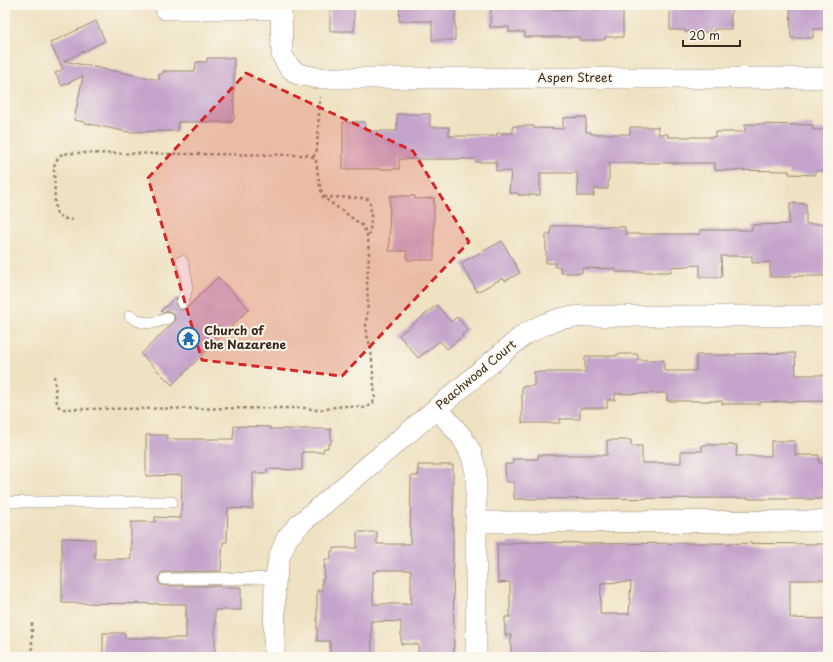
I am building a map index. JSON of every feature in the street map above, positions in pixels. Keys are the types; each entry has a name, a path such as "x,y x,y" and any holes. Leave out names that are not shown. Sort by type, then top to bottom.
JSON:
{"street":[{"path":"166,9 281,7"},
{"name":"Aspen Street","path":"281,7 282,55 289,67 298,74 321,78 828,78"},
{"name":"Peachwood Court","path":"274,657 275,583 279,558 287,538 301,523 525,334 545,324 562,318 584,316 828,316"},
{"path":"437,408 462,437 471,453 476,472 476,657"},
{"path":"476,522 828,521"}],"lane":[{"path":"182,261 188,285 186,296 182,302"},
{"path":"130,316 138,321 149,323 159,322 168,318"},
{"path":"5,502 172,502"},
{"path":"165,579 276,578"}],"path":[{"path":"313,157 317,150 321,78"},
{"path":"54,376 57,404 59,407 64,409 306,408 316,410 346,406 366,408 375,398 371,349 366,324 368,302 368,238 363,226 323,197 316,161 313,157 83,153 62,154 54,166 55,205 57,215 66,219 76,220"},
{"path":"323,197 368,199 370,202 371,223 368,238"},
{"path":"32,623 32,657"}],"highlighted area":[{"path":"246,73 413,151 469,242 342,376 202,360 148,178"}],"building":[{"path":"330,5 354,5 354,31 330,31"},
{"path":"400,5 455,5 455,40 432,40 432,21 399,21"},
{"path":"491,5 545,5 545,9 577,9 577,5 592,5 592,9 623,9 623,37 605,37 605,40 579,40 579,37 525,37 525,32 509,32 509,27 490,27"},
{"path":"670,5 731,5 731,29 714,29 714,32 685,32 685,30 670,30"},
{"path":"790,5 828,5 828,29 813,29 813,38 791,38"},
{"path":"96,21 105,41 64,61 159,80 159,74 163,74 163,71 195,71 196,62 207,62 207,58 234,58 234,120 232,120 232,122 178,122 178,131 128,132 74,120 83,76 62,86 55,73 63,69 50,43"},
{"path":"397,114 430,114 430,127 449,127 449,136 497,136 497,133 513,133 513,126 534,126 534,128 563,129 563,118 586,117 586,132 591,132 591,134 630,134 630,127 658,127 658,134 668,134 668,137 715,137 715,132 745,132 745,124 813,125 813,130 828,130 828,171 815,171 815,175 789,174 789,171 715,170 715,163 609,163 608,189 594,189 594,196 578,196 577,173 540,173 540,195 518,195 518,193 509,193 511,171 496,171 496,162 475,162 475,159 399,159 399,169 343,169 343,122 365,122 365,131 397,131"},
{"path":"390,196 415,196 415,199 434,198 434,260 407,260 407,251 389,251"},
{"path":"790,203 806,204 806,224 828,224 828,262 825,262 825,276 770,277 770,262 752,263 752,256 721,256 722,277 700,277 700,265 671,267 671,272 616,272 616,269 582,268 582,273 561,273 560,267 555,267 555,263 546,263 546,234 551,234 551,226 625,227 625,234 700,234 700,230 752,230 752,225 789,224"},
{"path":"502,241 520,273 505,281 503,278 477,292 461,263"},
{"name":"Church of the Nazarene","path":"218,277 249,309 172,385 141,354 174,322 175,318 173,313 168,311 163,313 161,311 176,297 175,303 177,307 180,310 186,309"},
{"path":"437,305 451,322 457,317 468,330 447,349 440,341 418,358 399,335"},
{"path":"795,353 796,375 828,375 828,401 722,404 722,401 667,401 667,393 615,394 615,400 607,400 607,408 580,408 580,419 560,419 560,423 522,423 522,386 534,386 534,372 585,372 585,356 617,356 617,354 638,354 638,360 664,360 664,371 696,371 696,355"},
{"path":"234,426 270,427 270,429 331,429 331,444 328,444 328,448 324,448 323,452 302,452 302,470 267,469 267,473 253,473 253,509 228,508 227,542 223,542 221,571 165,572 161,573 159,576 159,583 165,586 241,587 241,610 215,610 215,657 103,657 103,633 125,633 125,638 186,638 186,604 62,603 62,538 95,539 95,559 131,559 131,522 155,522 155,517 181,518 182,475 146,476 146,435 167,435 167,439 233,439"},
{"path":"607,440 631,440 631,446 642,446 642,463 681,463 681,451 702,451 702,445 737,445 736,456 771,456 771,441 795,441 795,455 819,455 819,463 828,463 828,498 514,499 514,482 506,482 505,464 513,464 513,459 538,459 538,455 607,455"},
{"path":"418,465 453,465 454,657 418,657 418,644 401,644 401,622 371,621 372,654 330,655 330,641 317,641 317,590 322,590 325,559 331,559 331,551 334,551 334,548 357,548 357,532 377,532 377,544 410,544 411,476 418,476","holes":["377,570 411,570 411,604 373,604 373,572 377,572"]},
{"path":"497,544 828,544 828,580 790,580 790,618 828,619 826,654 511,654 511,635 505,635 505,617 510,617 510,582 498,583","holes":["631,582 629,614 600,614 601,583"]}],"place":[{"name":"Church of the Nazarene","path":"188,338"}]}
